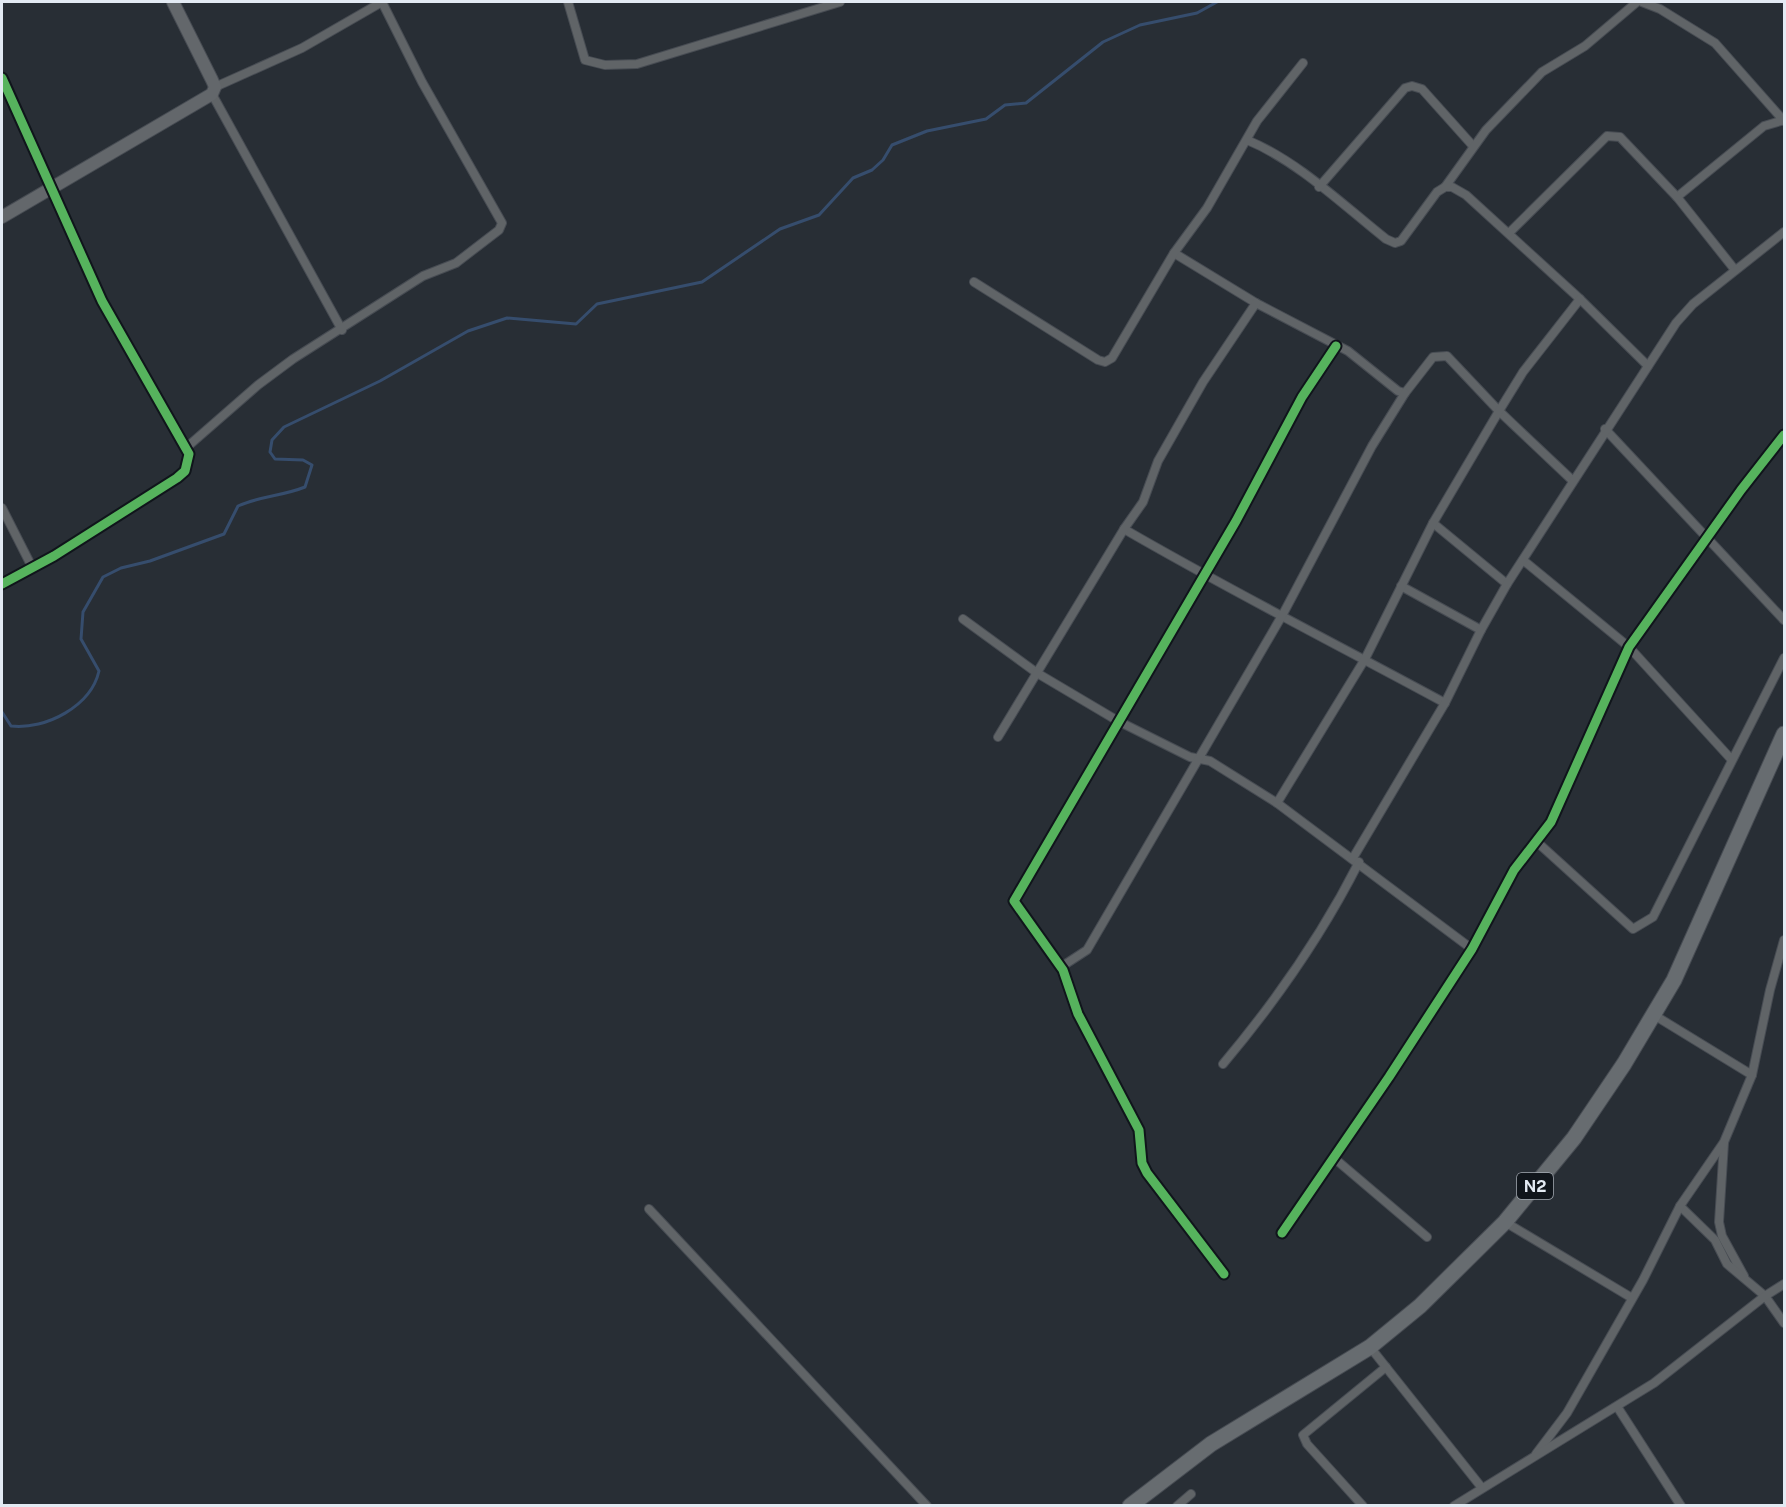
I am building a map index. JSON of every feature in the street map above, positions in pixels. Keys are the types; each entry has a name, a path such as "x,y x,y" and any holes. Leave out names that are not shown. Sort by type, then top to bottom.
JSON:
{"highway":[{"name":"N2","path":"1130,1506 1211,1444 1370,1347 1420,1306 1505,1222 1574,1138 1674,981 1785,734"}],"street":[{"path":"173,2 213,90 342,330"},
{"path":"2,217 213,90 302,48 382,2 422,82 502,223 499,230 463,258 423,276 342,330 293,359 258,385 187,447"},
{"path":"568,2 585,60 605,66 637,64 840,2"},
{"path":"1247,140 1259,145 1395,243 1401,240 1437,192 1445,187 1473,146 1542,72 1585,46 1637,2"},
{"path":"1642,2 1660,9 1715,43 1784,121 1764,126 1677,197"},
{"path":"974,282 1105,362 1113,358 1174,253 1207,208 1257,121 1303,63"},
{"path":"2,78 50,190 102,301 189,454 187,466 177,478 2,584"},
{"path":"1319,187 1405,88 1412,86 1422,89 1473,146"},
{"path":"1509,233 1607,136 1614,134 1620,136 1677,197 1735,270"},
{"path":"1445,187 1452,187 1466,195 1580,298 1648,366"},
{"path":"1223,1064 1264,1015 1315,939 1356,860 1445,703 1481,630 1507,584 1605,429 1682,317 1735,270 1785,232"},
{"path":"1174,253 1256,303 1348,351 1398,391 1405,393"},
{"path":"1277,803 1365,659 1433,523 1499,411 1523,372 1580,298"},
{"path":"998,737 1124,529 1143,502 1151,475 1203,382 1256,303"},
{"path":"1224,1274 1147,1173 1142,1163 1139,1130 1078,1014 1061,967 1014,901 1236,521 1290,417 1336,346"},
{"path":"1061,967 1087,950 1282,614 1372,446 1405,393 1433,357 1447,356 1499,411 1572,480"},
{"path":"1605,429 1785,620"},
{"path":"1282,1233 1389,1077 1472,949 1514,870 1538,842 1551,822 1629,647 1708,539 1740,490 1785,435"},
{"path":"2,508 32,567"},
{"path":"1433,523 1507,584"},
{"path":"1124,529 1203,575 1282,614 1445,703"},
{"path":"1523,560 1629,647 1731,759"},
{"path":"1401,586 1481,630"},
{"path":"963,619 1037,673 1118,721 1198,758 1210,761 1277,803 1472,949"},
{"path":"1538,842 1633,929 1653,917 1662,903 1731,759 1785,658"},
{"path":"1536,1454 1567,1413 1632,1298 1680,1206 1724,1142 1752,1075 1770,990 1785,940"},
{"path":"1654,1015 1752,1075"},
{"path":"1718,1238 1724,1142"},
{"path":"1334,1158 1427,1238"},
{"path":"1680,1206 1718,1238 1746,1280 1765,1296 1785,1323"},
{"path":"649,1209 927,1506"},
{"path":"1505,1222 1632,1298"},
{"path":"1454,1506 1536,1454 1618,1408 1654,1383 1765,1296 1785,1284"},
{"path":"1370,1347 1482,1488"},
{"path":"1363,1506 1303,1437 1386,1367"},
{"path":"1618,1408 1681,1506"},
{"path":"1177,1506 1191,1494"}],"waterway":[{"path":"2,712 11,726 38,724 65,713 87,695 99,671 81,639 83,612 103,577 121,568 150,561 224,534 238,506 305,487 312,465 303,460 275,459 270,452 272,440 284,427 380,381 468,331 507,318 576,324 597,304 702,282 780,229 819,215 853,178 872,170 883,160 892,145 927,131 986,119 1005,105 1026,103 1103,42 1140,25 1197,13 1217,2"}],"cycle path":[{"path":"2,78 102,301 189,454 185,471 177,478 54,556 2,584"},
{"path":"1224,1274 1147,1173 1142,1163 1139,1130 1078,1014 1063,970 1014,901 1236,521 1302,397 1336,346"},
{"path":"1282,1233 1389,1077 1472,949 1514,870 1551,822 1629,647 1741,490 1784,435"}]}
